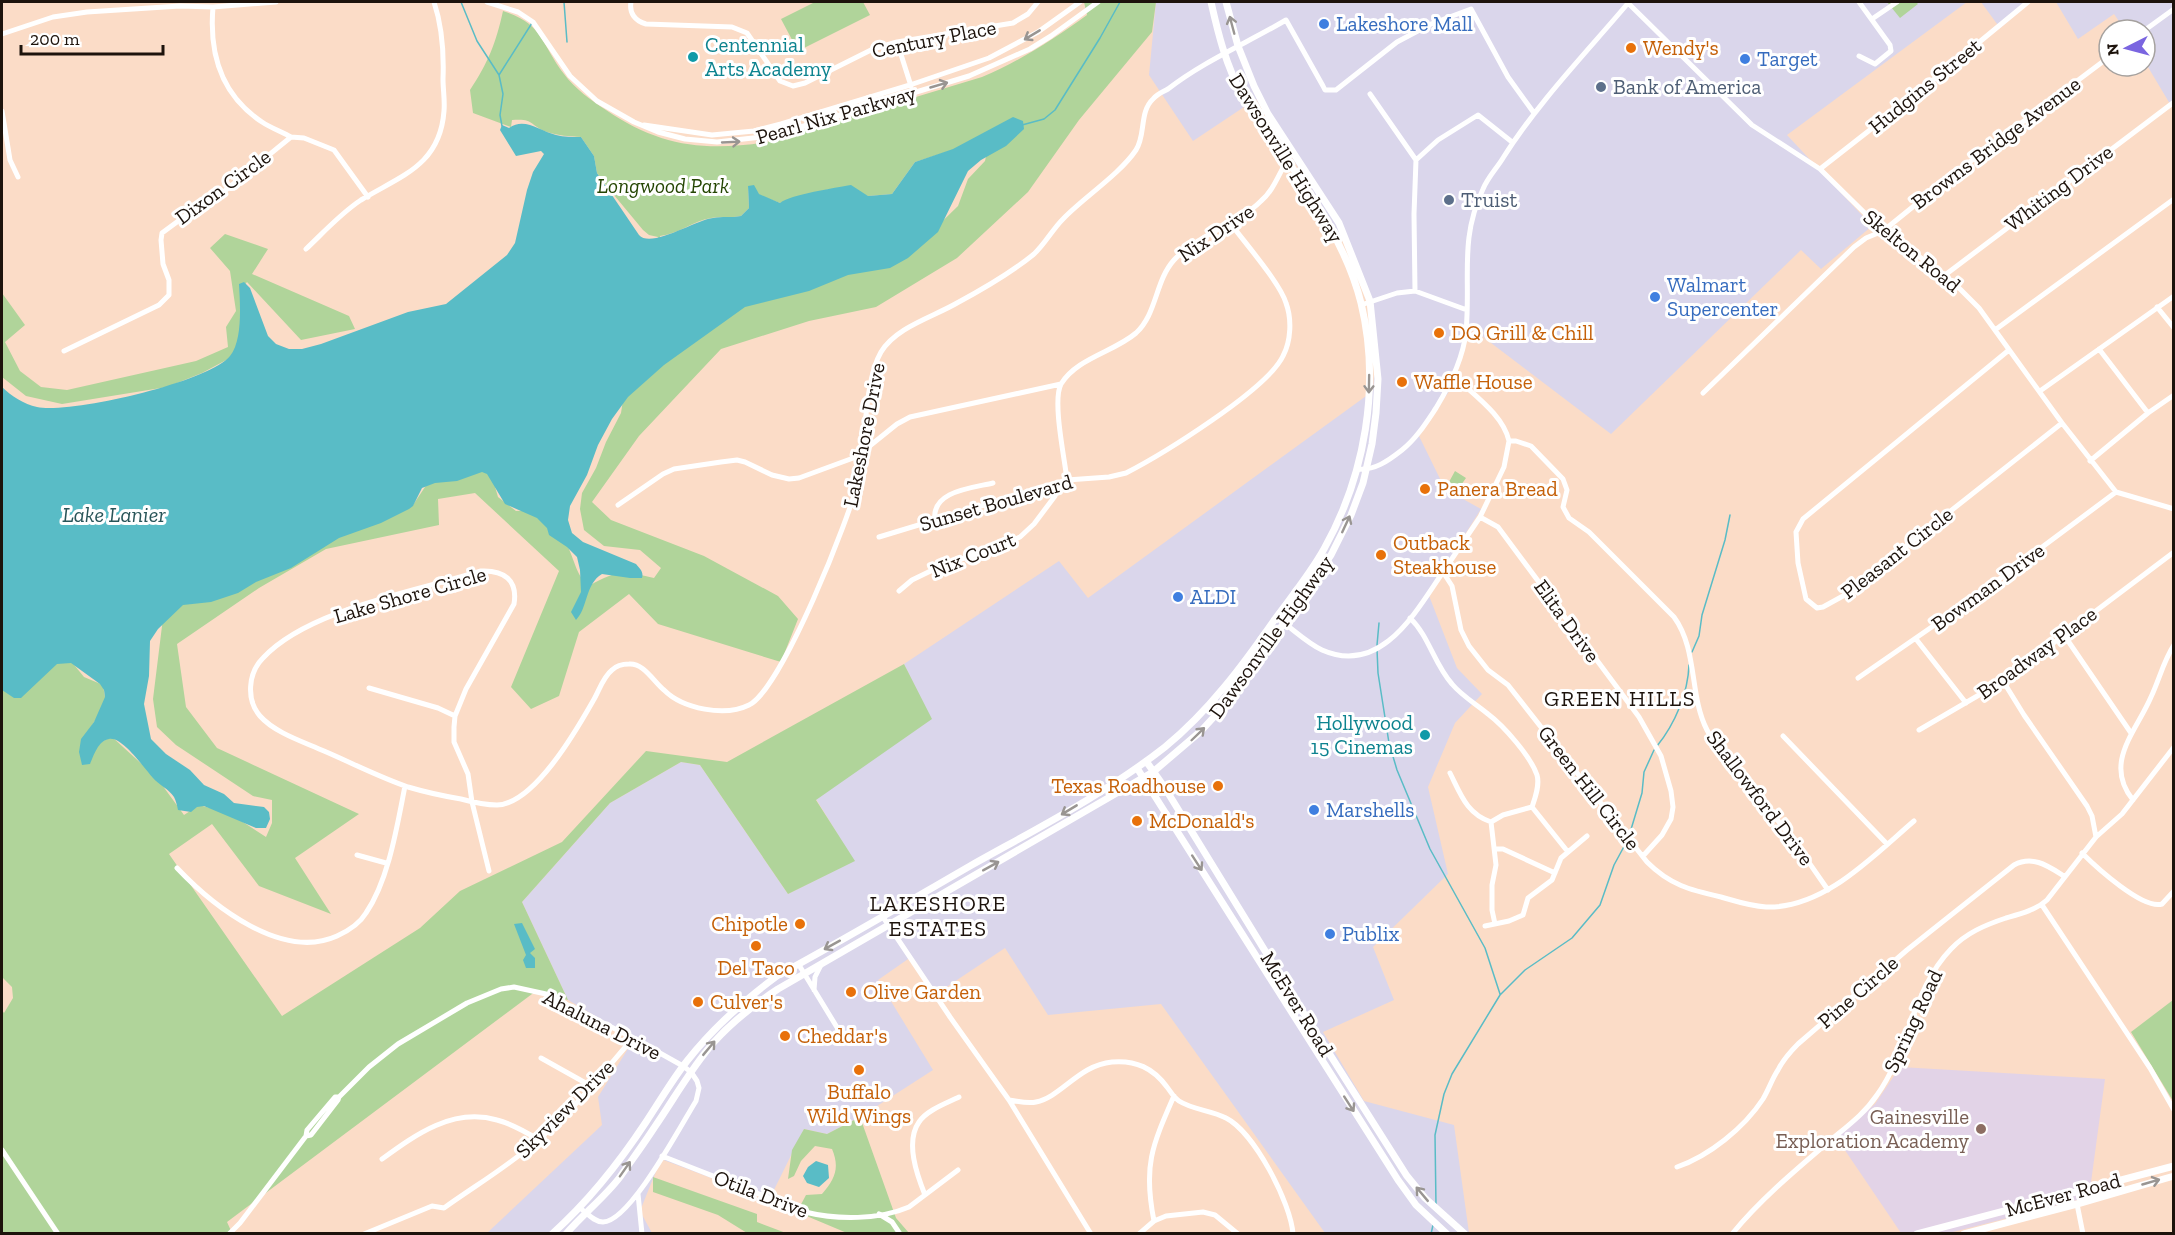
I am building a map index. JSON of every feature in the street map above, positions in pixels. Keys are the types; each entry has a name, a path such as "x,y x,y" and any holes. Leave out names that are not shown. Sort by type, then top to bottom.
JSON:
{"main road":[{"name":"Dawsonville Highway","path":"569,1232 683,1066 728,1015 777,976 1085,801 1146,761 1187,728 1213,701 1257,646 1323,550 1340,517 1357,468 1366,422 1369,357 1361,305 1344,251 1287,160 1241,93 1224,53 1211,2"},
{"name":"Dawsonville Highway","path":"552,1233 618,1180 713,1043 746,1012 823,961 1144,778 1186,744 1214,718 1248,676 1331,555 1351,514 1366,470 1375,427 1378,379 1370,301 1342,229 1330,207 1268,114 1238,46 1226,2"},
{"name":"McEver Road","path":"1146,761 1407,1176 1425,1198 1465,1233"},
{"name":"McEver Road","path":"1137,768 1398,1180 1416,1205 1448,1233"},
{"path":"968,867 974,876"},
{"path":"1213,888 1222,892 1256,938"},
{"name":"McEver Road","path":"1917,1233 2174,1166"},
{"name":"McEver Road","path":"1964,1233 2174,1176"}],"street":[{"path":"2,34 53,17 87,12 276,2"},
{"path":"306,249 359,201 398,181 417,168 440,134 444,113 443,62 441,36 434,2"},
{"path":"487,2 524,15 537,25 562,64 586,92 634,122"},
{"path":"508,9 510,2"},
{"name":"Century Place","path":"631,2 630,9 633,15 642,23 732,27 747,33 780,81 789,86 806,83 854,57 897,42 1005,26 1023,18 1038,2"},
{"name":"Pearl Nix Parkway","path":"634,122 712,135 739,133 781,124 966,66 1009,48 1038,32 1080,2"},
{"name":"Pearl Nix Parkway","path":"634,122 652,130 685,139 717,142 771,136 969,76 1013,58 1051,36 1098,2"},
{"path":"1357,468 1366,470 1392,457 1415,438 1440,400 1462,352 1467,310 1466,254 1472,217 1484,186 1534,113 1629,2"},
{"name":"Skelton Road","path":"1629,2 1752,125 1820,170 1883,231 1945,275 1979,308 2090,461 2116,492"},
{"path":"1859,2 1890,45 1891,51 1875,64 1859,56"},
{"path":"1872,20 1897,2"},
{"name":"Hudgins Street","path":"1820,170 2028,2"},
{"path":"213,7 212,44 228,87 237,100 262,122 291,138"},
{"name":"Lakeshore Drive","path":"472,802 497,805 520,798 530,790 557,757 590,707 606,676 616,667 628,664 640,666 664,692 687,706 711,710 731,709 746,707 756,700 777,673 838,542 853,500 863,452 872,377 878,358 887,344 906,330 959,302 1015,268 1036,252 1063,218 1136,150 1140,142 1145,114 1153,99 1185,75 1286,20 1323,87 1331,91 1342,86 1397,42 1431,24 1471,9 1508,77 1534,113"},
{"path":"2157,21 2174,9"},
{"path":"897,42 910,85 915,93"},
{"name":"Browns Bridge Avenue","path":"1703,393 1854,247 1866,238 1883,231 1951,176 2097,66"},
{"path":"1370,94 1416,160 1415,291"},
{"name":"Whiting Drive","path":"1945,275 2174,102"},
{"path":"2,111 10,160 18,177"},
{"path":"1416,160 1438,140 1478,115 1512,142"},
{"name":"Dixon Circle","path":"64,351 159,305 169,295 169,280 163,264 162,233 221,194 291,138 304,138 334,150 368,196"},
{"name":"Nix Drive","path":"1061,384 1085,363 1137,333 1147,319 1166,271 1173,261 1189,248 1231,224 1264,199 1293,153"},
{"path":"1995,330 2174,199"},
{"name":"Sunset Boulevard","path":"879,537 1067,480 1115,477 1136,468 1216,416 1255,387 1279,364 1286,350 1289,335 1286,300 1231,224"},
{"path":"1361,305 1415,291 1467,310"},
{"path":"2040,391 2174,296"},
{"path":"2157,307 2174,328"},
{"path":"2099,349 2148,413"},
{"name":"Pleasant Circle","path":"2008,350 1798,525 1795,541 1806,599 1817,608 1843,596 2062,423"},
{"path":"1284,623 1320,649 1334,654 1357,656 1371,653 1389,642 1410,618 1443,572 1480,517 1503,467 1509,441 1506,430 1499,420 1453,375"},
{"path":"618,505 654,478 674,469 736,460 745,462 772,476 799,478 856,457 897,424 910,417 1061,384 1058,412 1067,480"},
{"path":"2090,461 2148,413 2174,395"},
{"name":"Shallowford Drive","path":"1509,441 1531,446 1563,479 1567,490 1563,507 1569,518 1589,532 1681,626 1699,705 1707,729 1731,764 1828,890"},
{"path":"935,520 935,507 939,501 959,492 993,483"},
{"name":"Nix Court","path":"899,591 912,580 945,564 987,551 1020,537 1034,524 1055,496 1059,483"},
{"path":"2116,492 2174,510"},
{"name":"Bowman Drive","path":"1858,678 1916,639 2116,492"},
{"name":"Elita Drive","path":"1480,517 1498,527 1639,717 1654,743 1671,791 1673,807 1667,828 1643,856"},
{"name":"Broadway Place","path":"1916,639 1966,703 2003,681 2174,552"},
{"name":"Lake Shore Circle","path":"481,571 492,571 508,578 516,594 514,604 465,689 455,716 454,742 468,774 472,802 405,786 288,735 260,716 253,704 250,684 261,659 291,636 338,613 481,571"},
{"name":"Green Hill Circle","path":"1443,572 1452,586 1461,630 1469,646 1488,670 1508,685 1643,856 1664,877 1675,884 1751,905 1766,907 1788,904 1828,890 1857,870 1914,821"},
{"path":"1410,618 1420,628 1434,658 1452,685 1512,736 1530,762 1537,776 1536,795 1532,807"},
{"path":"2064,635 2131,733"},
{"path":"2133,800 2122,783 2121,769 2124,750 2131,733 2143,716 2174,645"},
{"path":"2003,681 2087,806 2092,816 2096,837"},
{"path":"369,688 426,704 455,716"},
{"path":"1919,730 1966,703"},
{"path":"1783,736 1887,844"},
{"path":"2174,747 2122,814 2096,837 2042,905 2150,1068 2174,1110"},
{"path":"1450,773 1470,811 1491,822"},
{"path":"177,868 193,885 240,920 275,936 311,942 339,935 365,915 375,895 386,863 405,786"},
{"path":"472,802 489,871"},
{"path":"1491,822 1503,815 1532,807"},
{"path":"1532,807 1568,852"},
{"path":"1491,822 1496,865 1491,885 1495,924"},
{"path":"1485,926 1523,915 1528,898 1552,880 1561,858 1587,836"},
{"path":"1495,849 1503,849 1555,873"},
{"path":"2082,853 2110,878 2152,905 2162,904 2174,891"},
{"path":"357,855 386,863"},
{"name":"Pine Circle","path":"1677,1167 1699,1158 1733,1133 1754,1111 1782,1062 1798,1044 1907,950 2014,865 2021,861 2035,861 2064,876"},
{"name":"Spring Road","path":"1732,1233 1771,1193 1849,1126 1879,1094 1905,1041 1937,965 1950,950 1975,930 2042,905"},
{"path":"883,916 1009,1100 1091,1233"},
{"path":"814,992 815,977 823,961"},
{"path":"799,965 838,1029"},
{"name":"Ahaluna Drive","path":"229,1233 240,1223 306,1136 311,1135 339,1097 369,1066 398,1044 467,1003 501,989 514,987 546,994 633,1038 691,1072"},
{"name":"Skyview Drive","path":"364,1233 432,1206 444,1208 492,1177 539,1140 633,1038"},
{"path":"541,1058 591,1086"},
{"path":"1009,1100 1027,1103 1041,1100 1082,1072 1098,1065 1120,1061 1132,1062 1152,1070 1174,1096 1188,1105 1226,1118 1243,1132 1280,1190 1290,1215 1293,1233"},
{"path":"583,1209 596,1221 611,1220 620,1214 638,1194 698,1095 697,1081 691,1072"},
{"path":"1154,1221 1149,1180 1151,1156 1157,1134 1174,1096"},
{"path":"925,1195 914,1155 913,1144 918,1122 924,1116 959,1097"},
{"path":"381,1159 428,1128 463,1118 479,1117 496,1120 539,1140"},
{"path":"2,1150 57,1233"},
{"name":"Otila Drive","path":"662,1156 819,1216 865,1217 901,1210 958,1170"},
{"path":"638,1194 642,1233"},
{"path":"2077,1204 2083,1233"},
{"path":"1139,1233 1154,1221 1177,1214 1203,1212 1215,1215 1238,1233"},
{"path":"879,1214 892,1222 900,1233"}],"shaded area":[{"path":"1156,2 1967,2 1787,135 1872,226 1821,269 1801,250 1611,434 1470,327 1452,387 1419,436 1445,489 1481,509 1428,593 1457,668 1482,694 1455,723 1428,787 1448,874 1373,947 1394,1000 1323,1032 1364,1101 1454,1125 1469,1233 1325,1233 1161,1004 1048,1015 1005,948 936,994 911,957 878,980 933,1070 860,1117 827,1134 804,1129 769,1200 661,1159 640,1211 652,1233 486,1234 602,1125 598,1097 634,1039 568,1000 522,902 610,803 681,762 700,765 788,894 854,861 816,799 931,719 904,664 1059,561 1088,598 1373,391 1375,363 1370,315 1355,260 1256,99 1193,141 1149,75"},
{"path":"1981,2 2031,2 2000,28"},
{"path":"2056,2 2173,2 2173,109 2155,78 2157,78 2157,18 2117,18 2114,14 2108,18 2097,18 2097,26 2078,39"},
{"path":"1900,1067 2105,1079 2089,1197 1949,1233 1901,1233 1836,1137 1875,1104"}],"green space":[{"path":"815,2 863,2 870,15 798,51 781,19"},
{"name":"Longwood Park","path":"1084,2 1156,2 1152,32 1079,120 1028,192 957,258 876,307 809,321 721,349 639,436 592,502 611,520 704,556 778,596 798,619 781,662 658,624 629,594 579,632 559,696 531,709 511,687 559,571 475,493 438,499 439,525 326,549 259,588 177,644 186,707 217,748 359,814 295,858 331,914 259,886 212,824 169,854 282,1016 420,928 460,891 562,842 646,751 727,762 904,664 932,719 816,800 855,861 788,894 700,765 681,762 610,803 522,902 568,1000 536,991 227,1222 232,1233 2,1233 2,1010 4,1013 13,998 12,987 2,977 2,687 51,660 71,661 84,677 103,685 106,703 86,735 96,746 111,736 157,778 184,815 199,805 229,813 266,837 272,823 272,800 253,796 176,745 157,727 153,699 163,618 178,602 413,505 427,484 489,466 498,497 516,511 543,510 567,545 579,573 589,586 620,573 654,578 661,568 640,550 604,546 584,530 580,509 582,493 621,413 625,387 712,320 767,294 919,244 958,206 968,179 985,161 990,138 915,162 892,194 868,196 830,189 780,203 761,196 748,186 749,208 741,216 715,217 660,236 661,251 658,237 649,235 643,230 597,173 594,156 581,137 551,133 524,120 512,120 511,127 473,113 470,90 491,52 503,11 527,22 534,29 573,85 626,122 664,139 702,146 723,146 767,142 982,77 1036,49 1087,15"},
{"path":"1887,2 1916,2 1918,4 1900,18"},
{"path":"225,234 268,249 252,274 349,316 355,329 301,340 247,282 241,290 241,343 230,358 202,373 167,387 62,404 26,396 2,377 2,293 25,325 5,342 20,371 41,387 67,390 196,361 228,347 226,327 236,311 230,271 210,248"},
{"path":"1455,471 1466,478 1459,488 1449,482"},
{"path":"2173,1000 2173,1101 2131,1032"},
{"path":"860,1117 896,1218 909,1233 847,1233 797,1212 806,1195 822,1194 833,1178 836,1168 832,1149 815,1146 801,1161 794,1176 788,1179 792,1150 804,1129 827,1134"},
{"path":"653,1177 757,1214 757,1222 786,1233 747,1233 718,1215 653,1192"}],"water":[{"name":"Lake Lanier","path":"1013,117 1023,121 1024,129 1006,146 981,160 968,171 938,232 908,258 890,268 848,275 809,291 745,307 664,365 628,397 612,419 598,445 587,475 570,506 568,520 572,533 583,542 636,564 642,572 642,578 602,574 592,584 583,609 576,620 571,612 581,592 577,557 549,535 547,528 537,518 505,504 487,474 482,472 457,481 435,483 422,488 413,506 409,509 381,523 339,538 291,568 256,582 238,593 211,602 183,605 158,629 150,641 149,676 144,704 151,739 166,754 190,770 204,785 224,794 234,803 264,807 269,812 270,819 266,828 256,828 204,806 197,807 191,812 178,810 172,794 155,780 126,747 114,739 102,742 90,764 82,765 79,752 81,739 94,722 105,697 100,684 71,663 57,664 21,698 14,698 2,690 2,387 27,404 54,408 107,401 196,376 217,366 230,356 234,349 240,321 239,284 244,282 250,288 268,336 276,344 289,349 302,349 321,344 408,312 446,304 507,255 515,243 527,190 533,172 544,154 541,151 516,156 500,130 502,125 509,128 526,124 556,135 581,137 594,156 597,173 639,235 653,239 716,217 741,216 749,208 748,186 754,185 759,194 780,203 804,194 851,185 868,196 892,194 915,162 953,149"},
{"path":"522,923 535,949 530,953 535,958 535,968 526,968 523,960 526,955 514,924"},
{"path":"816,1161 828,1165 829,1178 819,1187 807,1183 803,1176 808,1167"}],"waterway":[{"path":"461,2 477,41 499,75 503,94 500,115 502,126"},
{"path":"564,2 567,42"},
{"path":"1022,125 1044,119 1055,110 1120,2"},
{"path":"499,75 532,23"},
{"path":"1692,652 1699,636 1702,615 1725,540 1730,515"},
{"path":"1377,645 1379,623"},
{"path":"1377,649 1378,673 1389,743 1397,770 1430,849 1485,948 1500,994"},
{"path":"1657,746 1679,708 1686,686 1689,665"},
{"path":"1629,836 1642,793 1644,772 1654,750"},
{"path":"1436,1206 1435,1135 1444,1094 1452,1074 1500,995 1525,970 1572,938 1600,905 1614,865 1627,841"},
{"path":"1431,1234 1433,1225"}],"place":[{"name":"Lakeshore Mall","path":"1324,24"},
{"name":"Wendy's","path":"1631,48"},
{"name":"Centennial Arts Academy","path":"693,57"},
{"name":"Target","path":"1745,59"},
{"name":"Bank of America","path":"1601,87"},
{"name":"Truist","path":"1449,200"},
{"name":"Walmart Supercenter","path":"1655,297"},
{"name":"DQ Grill & Chill","path":"1439,333"},
{"name":"Waffle House","path":"1402,382"},
{"name":"Panera Bread","path":"1425,489"},
{"name":"Outback Steakhouse","path":"1381,555"},
{"name":"ALDI","path":"1178,597"},
{"name":"Hollywood 15 Cinemas","path":"1425,735"},
{"name":"Texas Roadhouse","path":"1218,786"},
{"name":"Marshells","path":"1314,810"},
{"name":"McDonald's","path":"1137,821"},
{"name":"Chipotle","path":"800,924"},
{"name":"Publix","path":"1330,934"},
{"name":"Del Taco","path":"756,946"},
{"name":"Olive Garden","path":"851,992"},
{"name":"Culver's","path":"698,1002"},
{"name":"Cheddar's","path":"785,1036"},
{"name":"Buffalo Wild Wings","path":"859,1070"},
{"name":"Gainesville Exploration Academy","path":"1981,1129"}],"district":[{"name":"GREEN HILLS","path":"1620,698"},
{"name":"LAKESHORE ESTATES","path":"938,916"}]}
